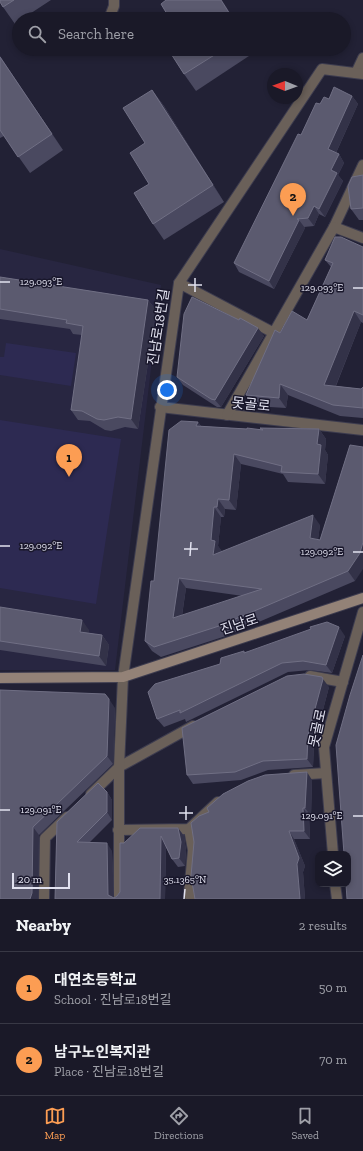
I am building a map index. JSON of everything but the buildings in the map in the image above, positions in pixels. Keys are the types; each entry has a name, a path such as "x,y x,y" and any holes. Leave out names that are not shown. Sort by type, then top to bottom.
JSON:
{"main road":[{"name":"진남로","path":"0,678 123,677 363,598"}],"street":[{"path":"112,12 114,0"},
{"path":"360,74 363,58"},
{"name":"진남로18번길","path":"123,677 160,408 179,283 322,69 360,74"},
{"path":"227,415 334,227 363,165"},
{"path":"334,227 363,238"},
{"path":"179,283 274,333"},
{"name":"못골로","path":"160,408 363,430"},
{"name":"못골로","path":"333,851 324,747 363,612"},
{"path":"297,677 310,676 343,682"},
{"path":"119,899 119,767 123,677"},
{"path":"84,800 119,767 206,720"},
{"path":"283,775 326,773"},
{"path":"118,830 188,829 225,795"},
{"path":"44,899 45,838 73,811"},
{"path":"188,829 193,850 189,894 191,899"},
{"path":"335,887 337,899"}],"shaded area":[{"path":"0,249 161,285 115,670 0,670"},
{"path":"6,343 76,353 71,386 0,375 0,357 4,357"},
{"path":"0,420 121,439 96,604 0,588"}],"place":[{"name":"남구노인복지관","path":"293,216"},
{"name":"대연초등학교","path":"69,477"}]}
